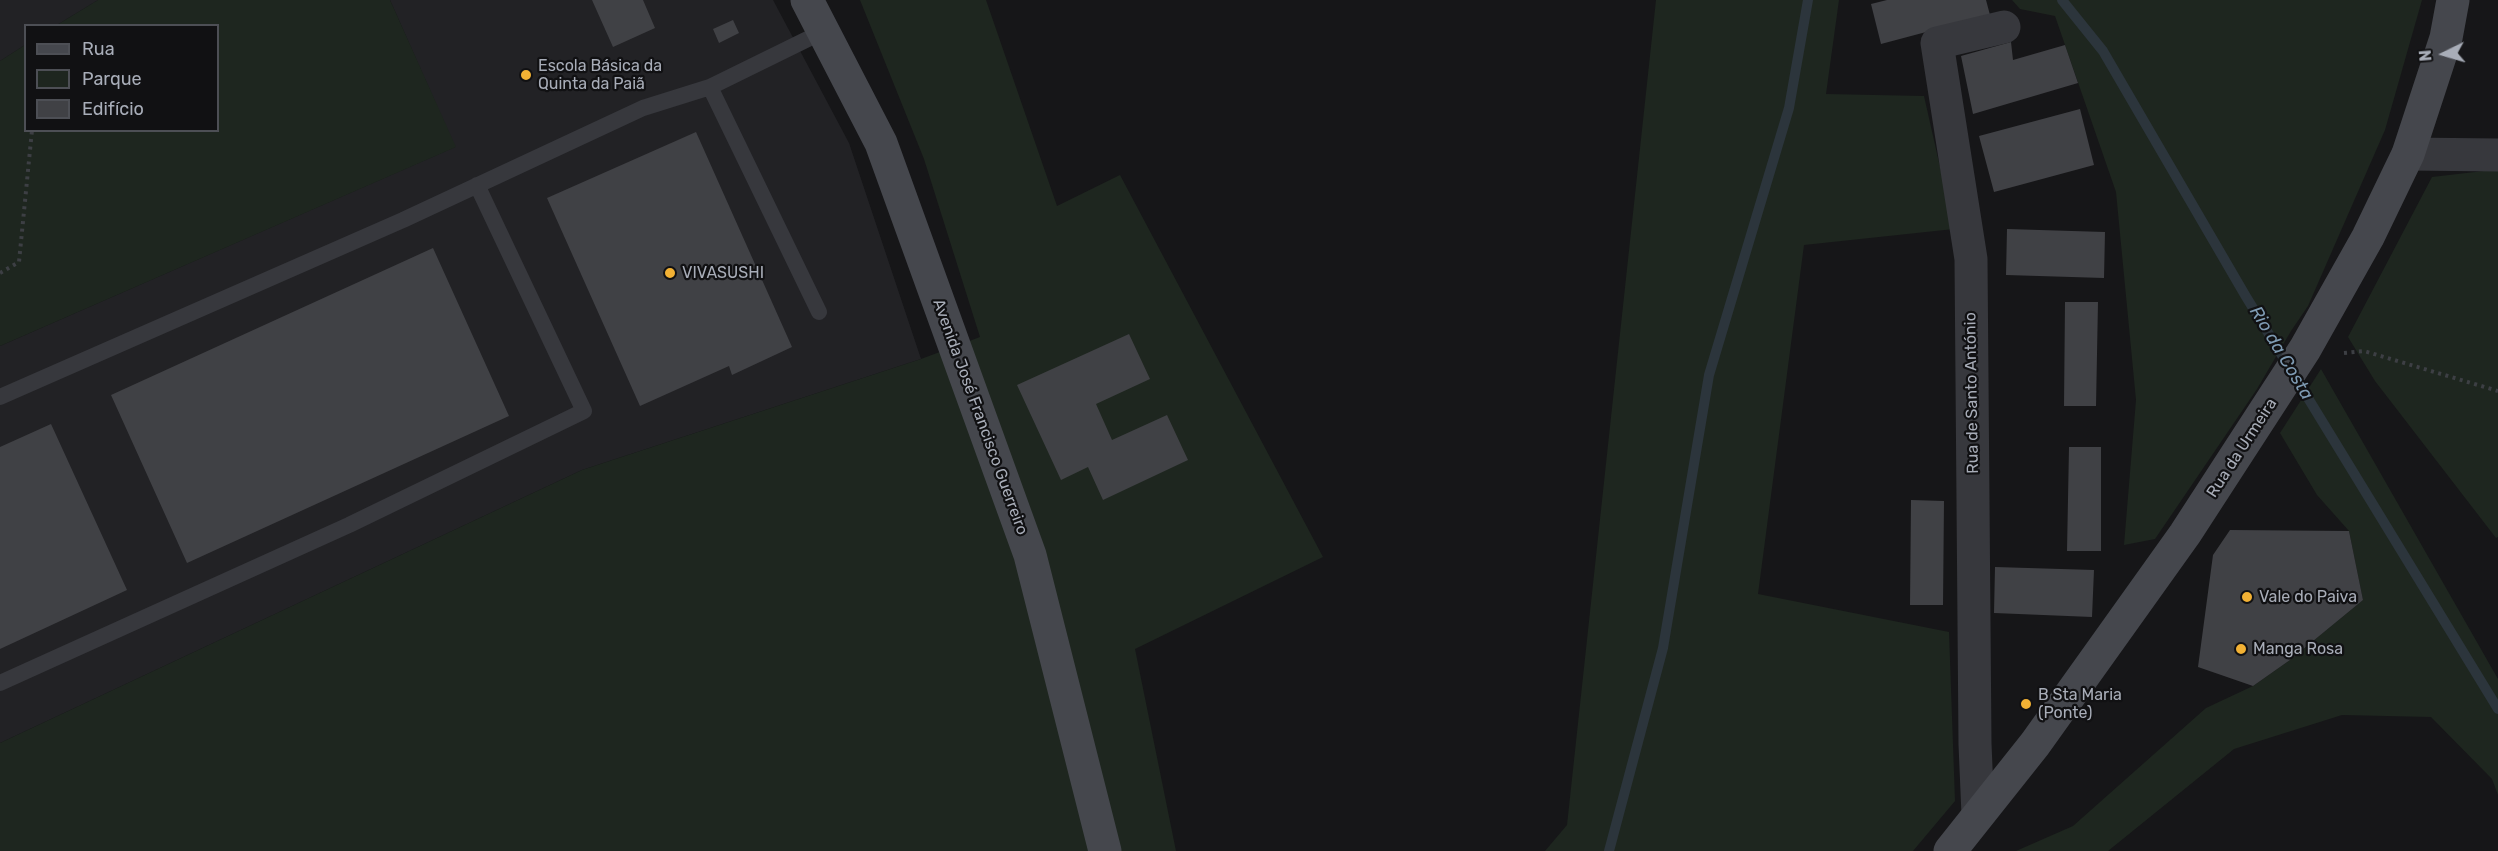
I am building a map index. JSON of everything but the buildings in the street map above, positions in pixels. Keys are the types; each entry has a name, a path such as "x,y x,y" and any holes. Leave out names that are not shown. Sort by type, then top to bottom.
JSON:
{"street":[{"name":"Avenida José Francisco Guerreiro","path":"807,0 881,143 1030,555 1105,851"},
{"name":"Rua da Urmeira","path":"1950,851 2042,735 2185,534 2305,349 2368,237 2408,154 2446,38 2453,0"},
{"name":"Rua de Santo António","path":"1978,815 1975,744 1971,259 1937,43 2004,27"},
{"path":"2408,154 2498,155"}],"lane":[{"path":"0,397 403,220 644,108 710,87 824,31"},
{"path":"710,87 819,312"},
{"path":"0,683 349,525 584,411 477,185"}],"path":[{"path":"0,273 19,262 32,132"},
{"path":"2364,351 2498,391"}],"shaded area":[{"path":"0,0 98,0 59,24 24,24 24,46 0,61"},
{"path":"390,0 773,0 849,143 921,359 582,470 0,743 0,346 455,147"}],"green space":[{"path":"98,0 390,0 456,147 0,346 0,61 24,46 24,132 219,132 219,24 59,24"},
{"path":"860,0 986,0 1057,206 1120,175 1323,557 1135,649 1176,851 0,851 0,743 582,470 921,359 980,337 924,159"},
{"path":"1656,0 1839,0 1826,94 1924,96 1954,229 1804,245 1758,594 1949,632 1955,801 1913,851 1545,851 1567,825"},
{"path":"2012,0 2422,0 2385,130 2308,306 2257,389 2155,539 2124,545 2136,400 2116,192 2055,16 2020,9"},
{"path":"2498,171 2498,537 2496,538 2375,381 2348,337 2432,177"},
{"path":"2321,369 2498,679 2498,795 2492,779 2431,717 2342,715 2234,749 2108,851 2016,851 2073,826 2206,708 2253,686 2290,660 2363,600 2349,531 2317,495 2280,433"}],"waterway":[{"path":"1609,851 1663,648 1709,375 1789,108 1808,0"},
{"name":"Rio da Costa","path":"2062,0 2103,51 2245,295 2498,709"}],"place":[{"name":"Escola Básica da Quinta da Paiã","path":"526,75"},
{"name":"VIVASUSHI","path":"670,273"},
{"name":"Vale do Paiva","path":"2247,597"},
{"name":"Manga Rosa","path":"2241,649"},
{"name":"B Sta Maria (Ponte)","path":"2026,704"}]}
